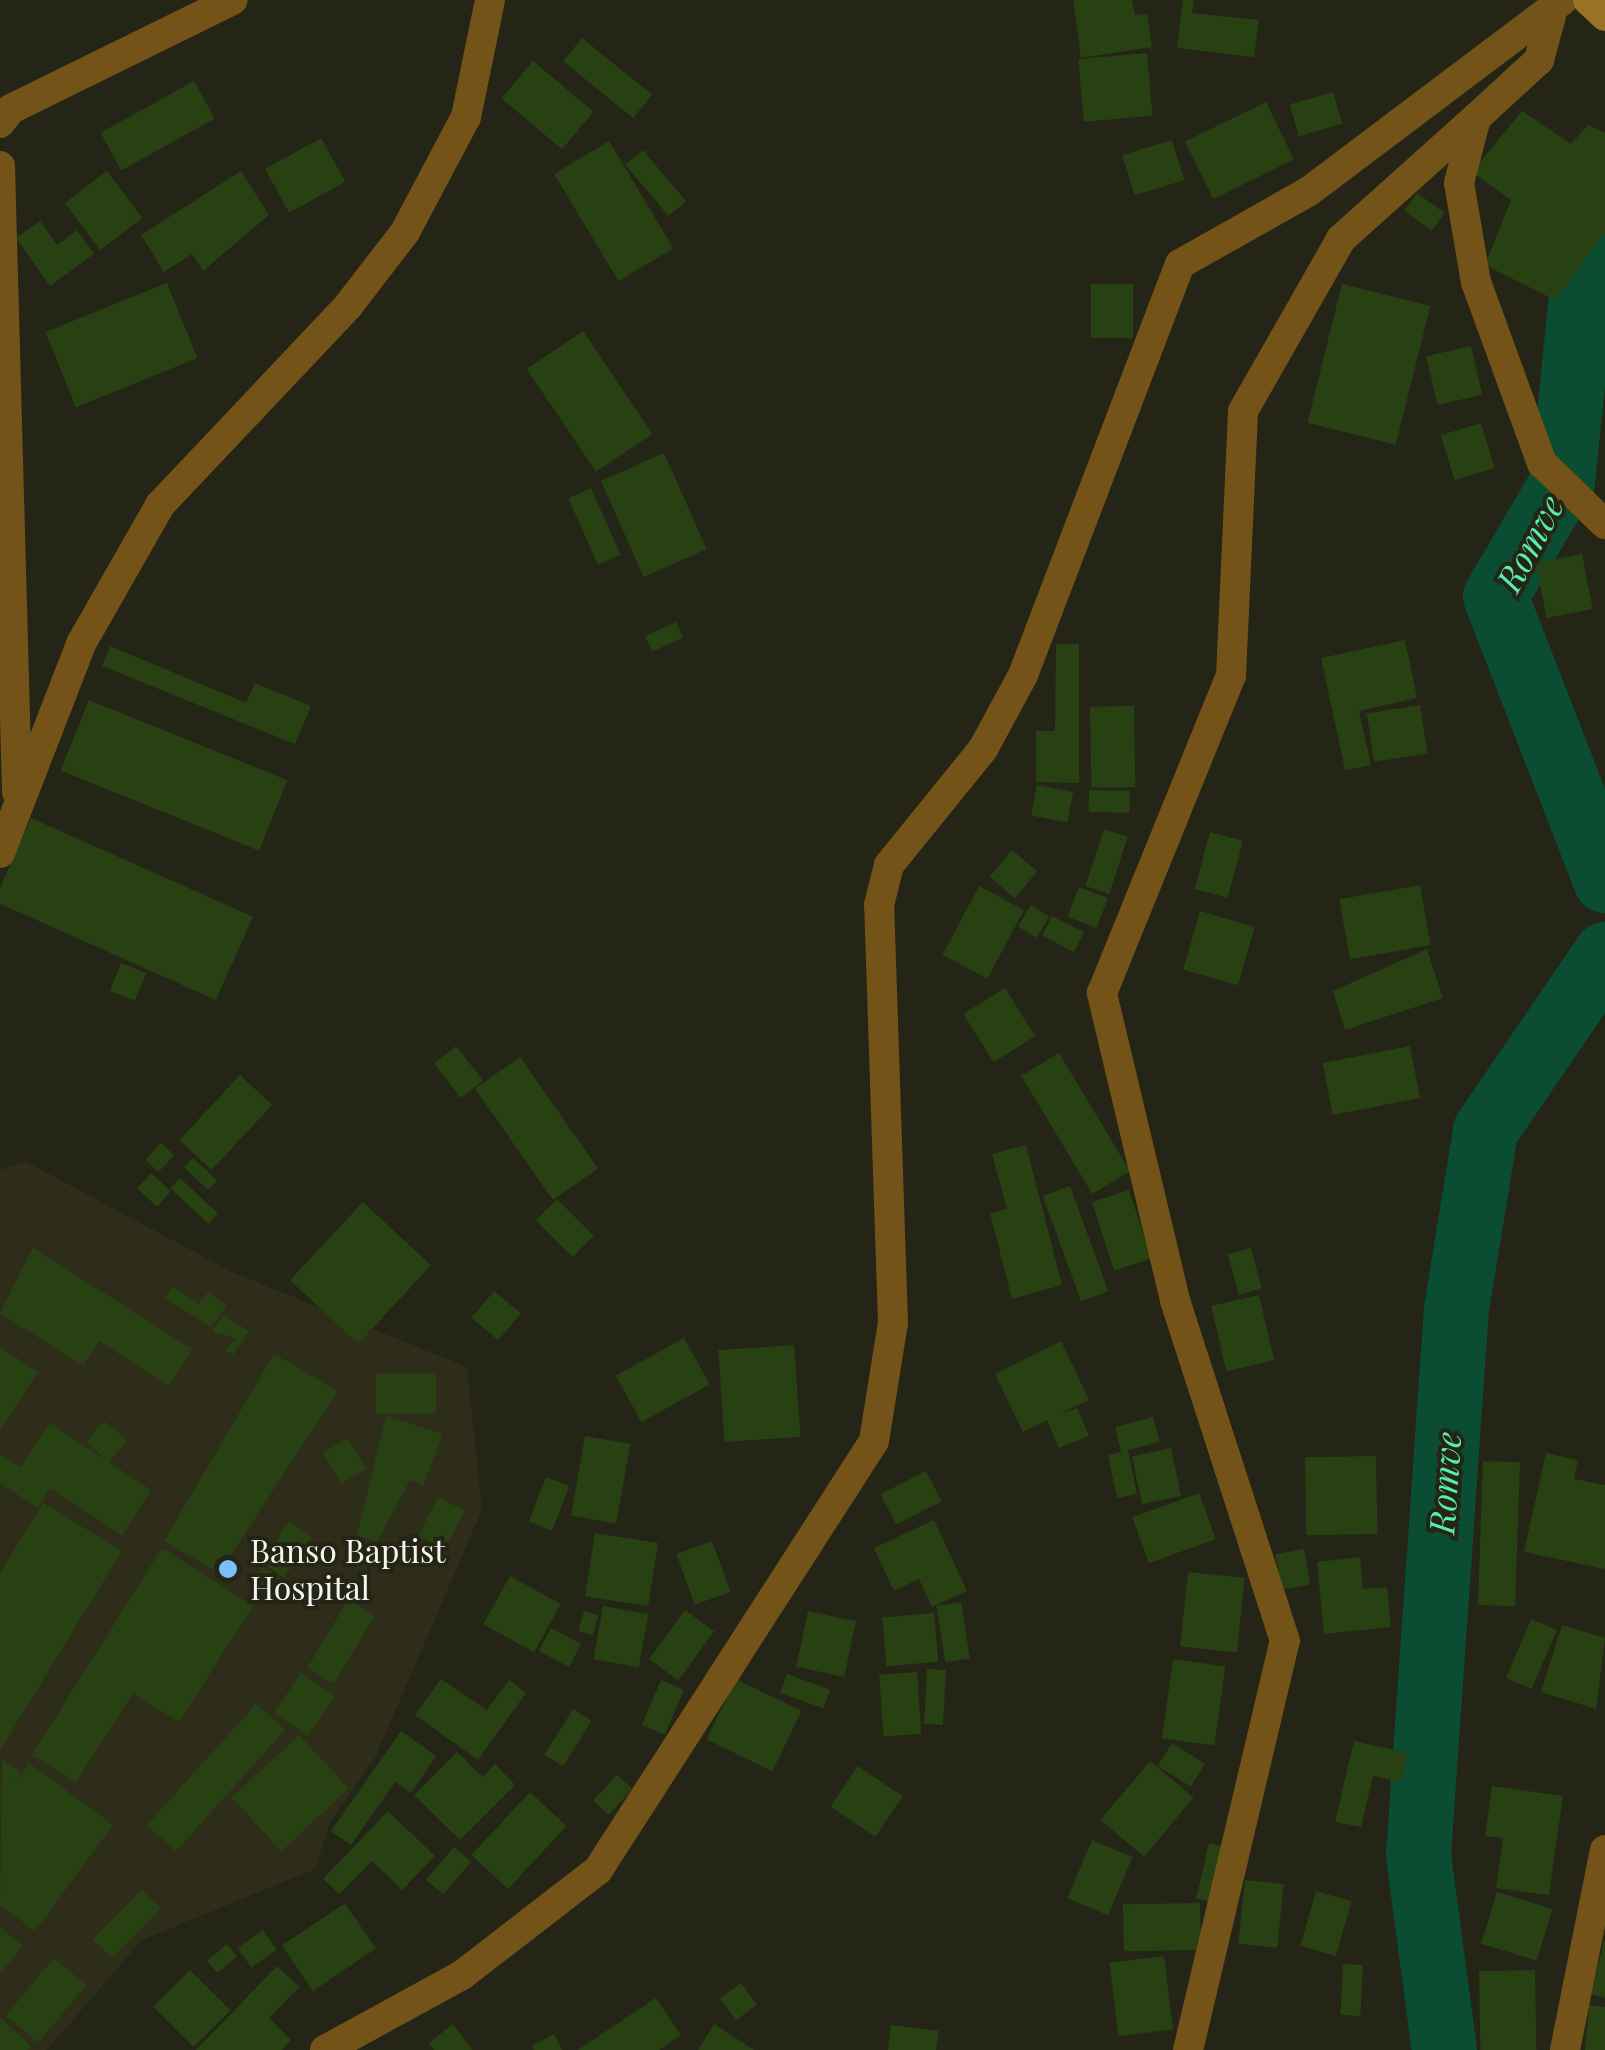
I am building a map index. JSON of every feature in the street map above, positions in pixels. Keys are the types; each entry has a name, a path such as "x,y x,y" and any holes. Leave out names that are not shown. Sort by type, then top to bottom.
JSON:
{"main road":[{"path":"1588,0 1605,16"}],"street":[{"path":"0,123 11,109 234,0"},
{"path":"0,854 82,642 160,505 406,232 466,116 490,0"},
{"path":"1188,2050 1286,1641 1175,1300 1102,993 1232,676 1243,410 1341,239 1538,60 1557,8"},
{"path":"326,2050 462,1975 598,1870 874,1441 892,1323 879,905 889,866 982,749 1023,675 1180,264 1308,192 1461,71 1557,8"},
{"path":"1476,118 1459,183 1476,282 1542,462 1595,514"},
{"path":"0,166 18,806"},
{"path":"1565,2050 1605,1850"}],"shaded area":[{"name":"Banso Baptist Hospital","path":"25,1161 232,1272 467,1367 482,1510 375,1758 331,1821 315,1869 142,1940 47,2050 0,2050 0,1170"}],"building":[{"path":"1073,0 1132,0 1135,15 1147,14 1152,47 1081,58"},
{"path":"1183,0 1194,0 1192,13 1259,20 1254,57 1177,48"},
{"path":"582,38 652,95 633,118 563,61"},
{"path":"1147,53 1152,116 1084,122 1078,59"},
{"path":"533,61 594,112 562,149 502,99"},
{"path":"194,81 215,119 121,170 100,133"},
{"path":"1333,92 1342,124 1299,136 1290,104"},
{"path":"1266,102 1294,160 1213,199 1185,141"},
{"path":"1522,111 1571,144 1588,125 1605,133 1605,233 1555,300 1485,265 1511,200 1472,172"},
{"path":"321,138 345,182 289,213 265,169"},
{"path":"1172,140 1184,180 1135,195 1122,155"},
{"path":"609,141 673,248 619,281 554,174"},
{"path":"643,150 686,201 668,216 625,165"},
{"path":"107,171 143,218 100,250 65,203"},
{"path":"241,171 269,215 203,271 192,254 164,272 141,235"},
{"path":"1417,193 1445,213 1432,231 1404,211"},
{"path":"40,221 57,245 77,230 94,254 50,286 16,238"},
{"path":"167,283 197,358 76,407 46,332"},
{"path":"1091,284 1133,284 1133,338 1091,338"},
{"path":"1342,284 1430,306 1396,445 1307,423"},
{"path":"583,331 652,434 596,472 527,369"},
{"path":"1471,346 1482,395 1437,405 1426,356"},
{"path":"1481,423 1495,468 1455,480 1441,435"},
{"path":"664,453 707,549 644,577 601,481"},
{"path":"591,488 621,555 598,565 568,498"},
{"path":"1582,554 1593,609 1547,618 1536,563"},
{"path":"676,622 683,637 652,652 645,636"},
{"path":"1405,640 1417,698 1359,711 1371,765 1345,770 1321,658"},
{"path":"1056,644 1079,644 1079,783 1036,782 1036,731 1055,731"},
{"path":"110,646 246,703 255,683 311,706 295,744 102,666"},
{"path":"89,700 287,780 259,851 61,770"},
{"path":"1420,705 1428,753 1374,762 1367,713"},
{"path":"1134,706 1135,787 1091,788 1090,707"},
{"path":"1037,785 1073,792 1067,822 1031,815"},
{"path":"1089,790 1130,791 1130,813 1089,812"},
{"path":"31,818 253,917 216,1000 0,904 0,888"},
{"path":"1104,829 1128,837 1109,894 1085,886"},
{"path":"1210,832 1243,841 1228,898 1195,889"},
{"path":"1012,850 1037,871 1015,898 990,877"},
{"path":"1420,885 1431,945 1350,959 1339,899"},
{"path":"979,886 1024,910 987,979 942,955"},
{"path":"1079,887 1108,898 1096,928 1068,917"},
{"path":"1031,905 1050,917 1036,938 1018,926"},
{"path":"1200,911 1255,927 1238,985 1183,970"},
{"path":"1052,916 1084,932 1074,952 1042,936"},
{"path":"1427,949 1443,998 1345,1030 1333,991"},
{"path":"121,963 146,973 135,1001 110,991"},
{"path":"1005,988 1035,1036 994,1062 963,1014"},
{"path":"456,1046 483,1081 461,1098 434,1063"},
{"path":"1410,1046 1420,1098 1333,1115 1323,1063"},
{"path":"1059,1053 1130,1171 1092,1194 1021,1076"},
{"path":"520,1057 598,1168 553,1200 475,1089"},
{"path":"240,1075 272,1105 211,1170 179,1140"},
{"path":"161,1143 174,1155 158,1172 145,1160"},
{"path":"1026,1145 1062,1285 1012,1299 990,1213 1007,1209 992,1154"},
{"path":"193,1158 217,1181 208,1190 184,1168"},
{"path":"151,1173 171,1191 157,1207 137,1189"},
{"path":"180,1178 218,1213 208,1224 170,1188"},
{"path":"1070,1186 1108,1291 1081,1301 1043,1196"},
{"path":"1129,1190 1151,1258 1114,1271 1092,1202"},
{"path":"557,1199 594,1236 573,1257 536,1220"},
{"path":"363,1202 431,1265 358,1344 290,1280"},
{"path":"33,1248 192,1349 169,1386 99,1341 83,1366 0,1313"},
{"path":"1251,1248 1262,1289 1239,1295 1228,1254"},
{"path":"173,1287 199,1304 208,1292 227,1306 211,1327 165,1298"},
{"path":"494,1291 521,1313 498,1340 472,1318"},
{"path":"1259,1295 1274,1360 1226,1371 1211,1306"},
{"path":"223,1315 249,1331 233,1355 225,1350 237,1338 212,1332"},
{"path":"684,1338 710,1384 641,1422 616,1376"},
{"path":"1061,1341 1089,1400 1059,1414 1077,1408 1089,1436 1059,1448 1047,1420 1023,1432 995,1374"},
{"path":"794,1345 800,1437 725,1442 718,1350"},
{"path":"0,1347 38,1372 0,1430"},
{"path":"274,1354 338,1391 219,1573 164,1541"},
{"path":"376,1374 436,1374 436,1414 376,1414"},
{"path":"386,1416 442,1434 424,1485 410,1480 377,1542 357,1535"},
{"path":"1153,1417 1160,1442 1128,1450 1137,1494 1117,1498 1108,1455 1121,1452 1115,1427"},
{"path":"104,1421 127,1440 109,1462 86,1442"},
{"path":"50,1423 151,1490 122,1535 50,1488 38,1508 0,1483 0,1454 20,1467"},
{"path":"585,1436 630,1444 616,1524 571,1516"},
{"path":"348,1438 366,1469 341,1484 323,1452"},
{"path":"1171,1448 1181,1496 1142,1504 1132,1456"},
{"path":"1546,1453 1578,1460 1574,1479 1605,1485 1605,1569 1524,1552"},
{"path":"1376,1456 1377,1534 1306,1535 1305,1457"},
{"path":"1483,1461 1520,1462 1515,1606 1478,1605"},
{"path":"926,1471 941,1501 896,1524 881,1494"},
{"path":"546,1477 569,1486 552,1531 529,1522"},
{"path":"1199,1493 1216,1539 1149,1563 1132,1517"},
{"path":"438,1497 465,1511 445,1550 418,1536"},
{"path":"43,1503 122,1551 0,1750 0,1573"},
{"path":"934,1520 967,1591 932,1607 919,1579 894,1591 874,1548"},
{"path":"289,1522 311,1537 284,1578 262,1563"},
{"path":"595,1533 658,1543 648,1606 585,1596"},
{"path":"712,1541 730,1592 695,1605 676,1554"},
{"path":"162,1548 253,1606 179,1722 133,1693 76,1782 32,1755"},
{"path":"1304,1549 1310,1584 1282,1589 1275,1554"},
{"path":"1360,1557 1363,1589 1387,1587 1391,1627 1324,1634 1317,1562"},
{"path":"263,1567 280,1578 271,1591 254,1580"},
{"path":"1188,1572 1245,1578 1237,1653 1180,1647"},
{"path":"510,1576 561,1604 534,1652 483,1624"},
{"path":"348,1600 375,1616 334,1684 307,1668"},
{"path":"961,1602 970,1658 945,1662 936,1606"},
{"path":"603,1606 648,1614 639,1667 594,1659"},
{"path":"685,1610 714,1631 678,1681 649,1659"},
{"path":"584,1611 598,1615 593,1635 578,1631"},
{"path":"808,1611 856,1621 844,1677 796,1667"},
{"path":"934,1613 938,1662 886,1666 882,1618"},
{"path":"1531,1619 1557,1630 1532,1689 1506,1678"},
{"path":"1562,1625 1605,1638 1596,1709 1541,1692"},
{"path":"551,1628 581,1644 569,1667 539,1651"},
{"path":"1173,1659 1225,1666 1214,1746 1162,1738"},
{"path":"927,1669 946,1670 943,1725 924,1724"},
{"path":"917,1672 921,1734 883,1736 879,1675"},
{"path":"301,1673 335,1696 308,1736 274,1713"},
{"path":"787,1674 830,1690 823,1709 780,1693"},
{"path":"441,1679 487,1710 509,1680 526,1693 478,1760 415,1715"},
{"path":"736,1679 802,1711 772,1771 707,1739"},
{"path":"661,1680 684,1690 665,1735 642,1725"},
{"path":"256,1704 285,1730 176,1851 147,1825"},
{"path":"573,1709 592,1721 563,1766 544,1755"},
{"path":"401,1731 436,1756 411,1793 395,1782 351,1845 331,1831"},
{"path":"299,1735 349,1788 282,1851 232,1798"},
{"path":"1354,1741 1408,1753 1401,1782 1373,1776 1361,1827 1335,1822"},
{"path":"1172,1743 1205,1764 1191,1787 1158,1766"},
{"path":"457,1752 483,1777 495,1764 515,1785 460,1840 414,1795"},
{"path":"2,1759 21,1772 11,1787 29,1763 113,1825 35,1931 0,1905"},
{"path":"1150,1761 1194,1798 1144,1857 1101,1820"},
{"path":"858,1766 903,1796 875,1837 831,1807"},
{"path":"617,1775 632,1789 608,1815 593,1801"},
{"path":"1492,1786 1563,1796 1549,1895 1496,1888 1503,1838 1485,1836"},
{"path":"530,1792 567,1826 508,1889 471,1855"},
{"path":"388,1811 435,1856 402,1890 372,1861 339,1894 323,1879"},
{"path":"1092,1840 1133,1857 1108,1915 1067,1898"},
{"path":"1209,1843 1230,1848 1218,1903 1196,1899"},
{"path":"454,1847 471,1862 443,1895 426,1879"},
{"path":"1245,1880 1284,1884 1277,1948 1238,1944"},
{"path":"142,1890 161,1909 112,1959 93,1939"},
{"path":"1316,1891 1352,1901 1336,1956 1300,1946"},
{"path":"1497,1892 1552,1909 1537,1961 1481,1944"},
{"path":"345,1903 376,1949 313,1991 282,1945"},
{"path":"1200,1903 1201,1950 1124,1951 1123,1904"},
{"path":"0,1927 23,1946 0,1974"},
{"path":"263,1930 277,1950 251,1967 238,1948"},
{"path":"1605,1941 1605,1998 1591,1994"},
{"path":"227,1944 237,1956 217,1973 207,1961"},
{"path":"1164,1956 1173,2029 1118,2036 1109,1963"},
{"path":"54,1958 86,1985 38,2042 6,2015"},
{"path":"1343,1964 1363,1965 1360,2016 1340,2015"},
{"path":"277,1966 299,1987 269,2018 291,2040 282,2050 196,2050"},
{"path":"190,1970 230,2010 194,2047 153,2007"},
{"path":"1535,1970 1536,2050 1480,2050 1479,1971"},
{"path":"741,1983 757,2005 736,2020 720,1998"},
{"path":"656,1998 681,2035 659,2050 578,2050"},
{"path":"1589,2005 1605,2007 1605,2050 1585,2050"},
{"path":"0,2017 31,2047 28,2050 0,2050"},
{"path":"453,2024 472,2050 434,2050 429,2043"},
{"path":"714,2024 754,2050 698,2050"},
{"path":"891,2025 939,2031 936,2050 888,2050"},
{"path":"554,2034 562,2050 534,2050 532,2046"}],"waterway":[{"name":"Romve","path":"1605,252 1580,305 1562,482 1495,596 1605,880"},
{"name":"Romve","path":"1444,2050 1418,1854 1456,1308 1485,1130 1605,954"}],"place":[{"name":"Banso Baptist Hospital","path":"228,1569"}]}
